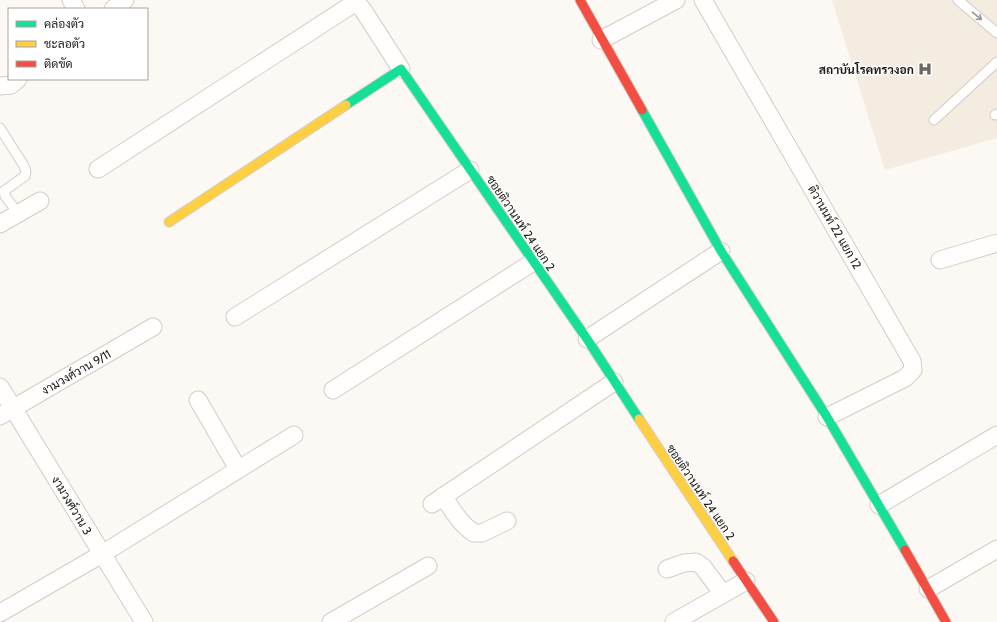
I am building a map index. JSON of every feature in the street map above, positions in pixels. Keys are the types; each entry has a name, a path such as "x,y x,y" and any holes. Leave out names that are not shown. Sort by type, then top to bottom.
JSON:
{"street":[{"path":"114,8 125,0"},
{"path":"580,0 601,40 721,251 828,417 946,622"},
{"path":"601,40 676,0"},
{"name":"ติวานนท์ 22 แยก 12","path":"703,0 912,361 913,370 905,378 828,417"},
{"path":"98,169 355,1 401,69 169,222"},
{"name":"ซอยติวานนท์ 24 แยก 2","path":"401,69 587,338 614,382 774,622"},
{"path":"0,86 11,84 17,80"},
{"path":"236,317 470,170"},
{"path":"0,224 40,201"},
{"path":"940,260 997,243"},
{"path":"587,338 721,251"},
{"path":"332,390 533,262"},
{"name":"งามวงศ์วาน 9/11","path":"7,412 153,327"},
{"path":"507,521 482,533 474,533 467,529 438,500 614,382"},
{"name":"งามวงศ์วาน 3","path":"0,387 7,412 102,554 144,622"},
{"path":"198,400 238,469"},
{"path":"0,613 102,554 294,435"},
{"path":"879,505 997,435"},
{"path":"928,589 997,549"},
{"path":"667,569 696,562 703,567 723,594"},
{"path":"331,622 428,566"},
{"path":"674,622 746,581"}],"lane":[{"path":"958,0 997,33"},
{"path":"934,120 997,62"},
{"path":"0,128 24,166 26,172 25,176 4,190 5,196 18,213"}],"shaded area":[{"name":"สถาบันโรคทรวงอก","path":"832,0 997,0 997,138 885,170"}],"traffic: fast":[{"path":"346,105 401,69 587,339 639,419"},
{"path":"642,110 721,251 827,417 905,550"}],"traffic: slow":[{"path":"169,222 346,105"},
{"path":"639,419 733,561"}],"traffic: jam":[{"path":"580,0 642,110"},
{"path":"905,550 946,622"},
{"path":"733,561 774,622"}],"place":[{"name":"สถาบันโรคทรวงอก","path":"925,69"}]}
